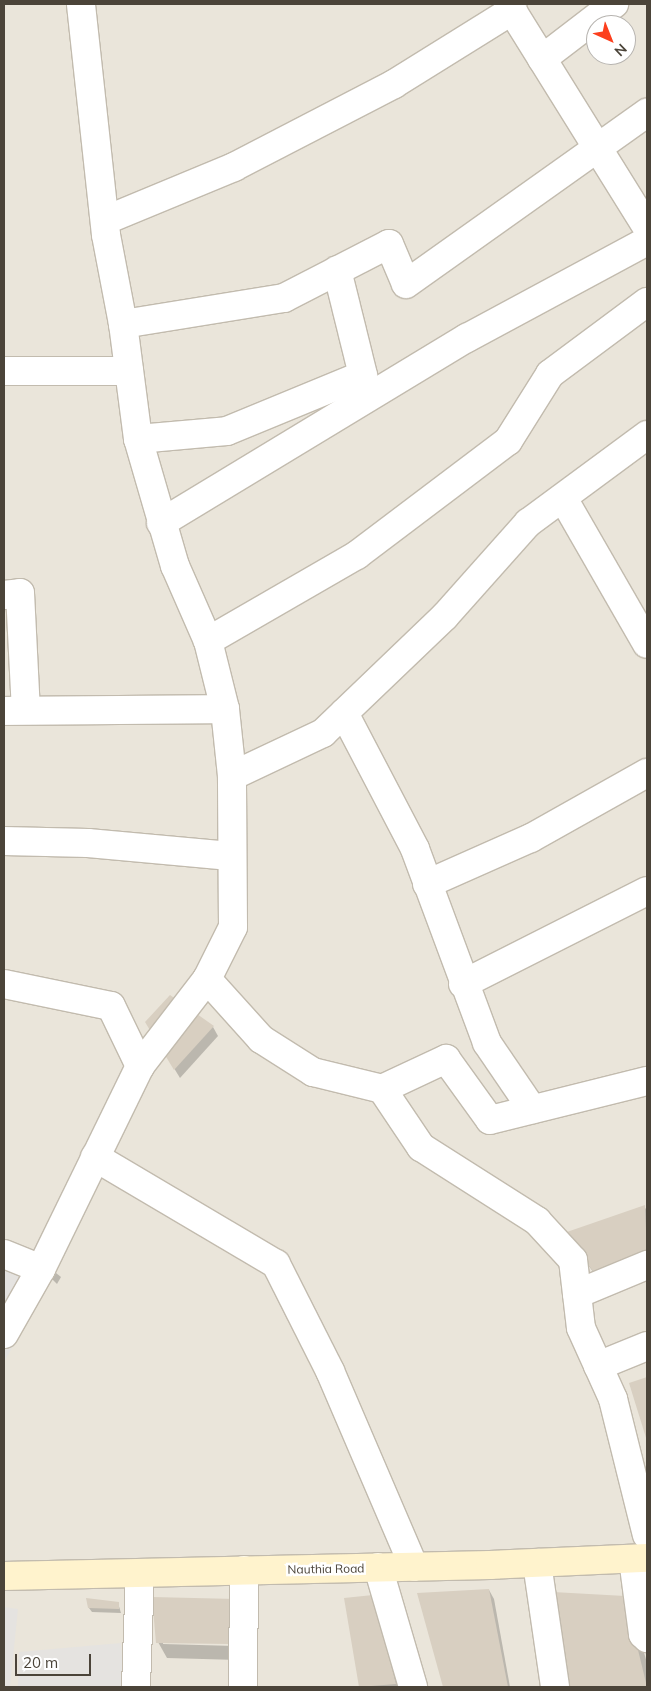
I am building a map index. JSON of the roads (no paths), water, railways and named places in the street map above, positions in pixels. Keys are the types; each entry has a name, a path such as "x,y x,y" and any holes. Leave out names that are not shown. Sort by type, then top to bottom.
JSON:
{"main road":[{"name":"Nauthia Road","path":"4,1576 414,1567 640,1559"}],"street":[{"path":"4,1334 41,1269 140,1066 207,979 233,928 230,856 232,776 225,709 208,641 175,566 138,439 123,324 106,235 106,220 81,4"},
{"path":"542,59 614,4"},
{"path":"106,220 234,167 394,84 510,7 647,226"},
{"path":"123,324 284,298 389,244 406,284 647,113"},
{"path":"161,523 467,338 647,241"},
{"path":"138,439 227,431 363,375 337,270"},
{"path":"208,641 357,555 508,441 550,374 647,302"},
{"path":"4,371 129,371"},
{"path":"232,776 323,733 445,616 528,523 647,435"},
{"path":"563,498 647,644"},
{"path":"4,595 20,593 15,710 225,709"},
{"path":"344,713 415,849 463,984 487,1043 532,1109"},
{"path":"428,884 531,838 647,773"},
{"path":"4,841 88,843 230,856"},
{"path":"463,984 647,891"},
{"path":"207,979 261,1039 313,1072 382,1089 446,1060 490,1120 647,1081"},
{"path":"4,984 111,1006 140,1066"},
{"path":"382,1089 421,1147 537,1221 573,1260 581,1328 613,1399 647,1536"},
{"path":"95,1157 276,1264 330,1371 414,1567"},
{"path":"4,1254 41,1269"},
{"path":"577,1294 647,1265"},
{"path":"598,1366 647,1346"},
{"path":"640,1559 643,1634 647,1638"},
{"path":"537,1563 555,1687"},
{"path":"378,1567 413,1687"},
{"path":"243,1687 244,1570"},
{"path":"136,1687 140,1572"}]}
